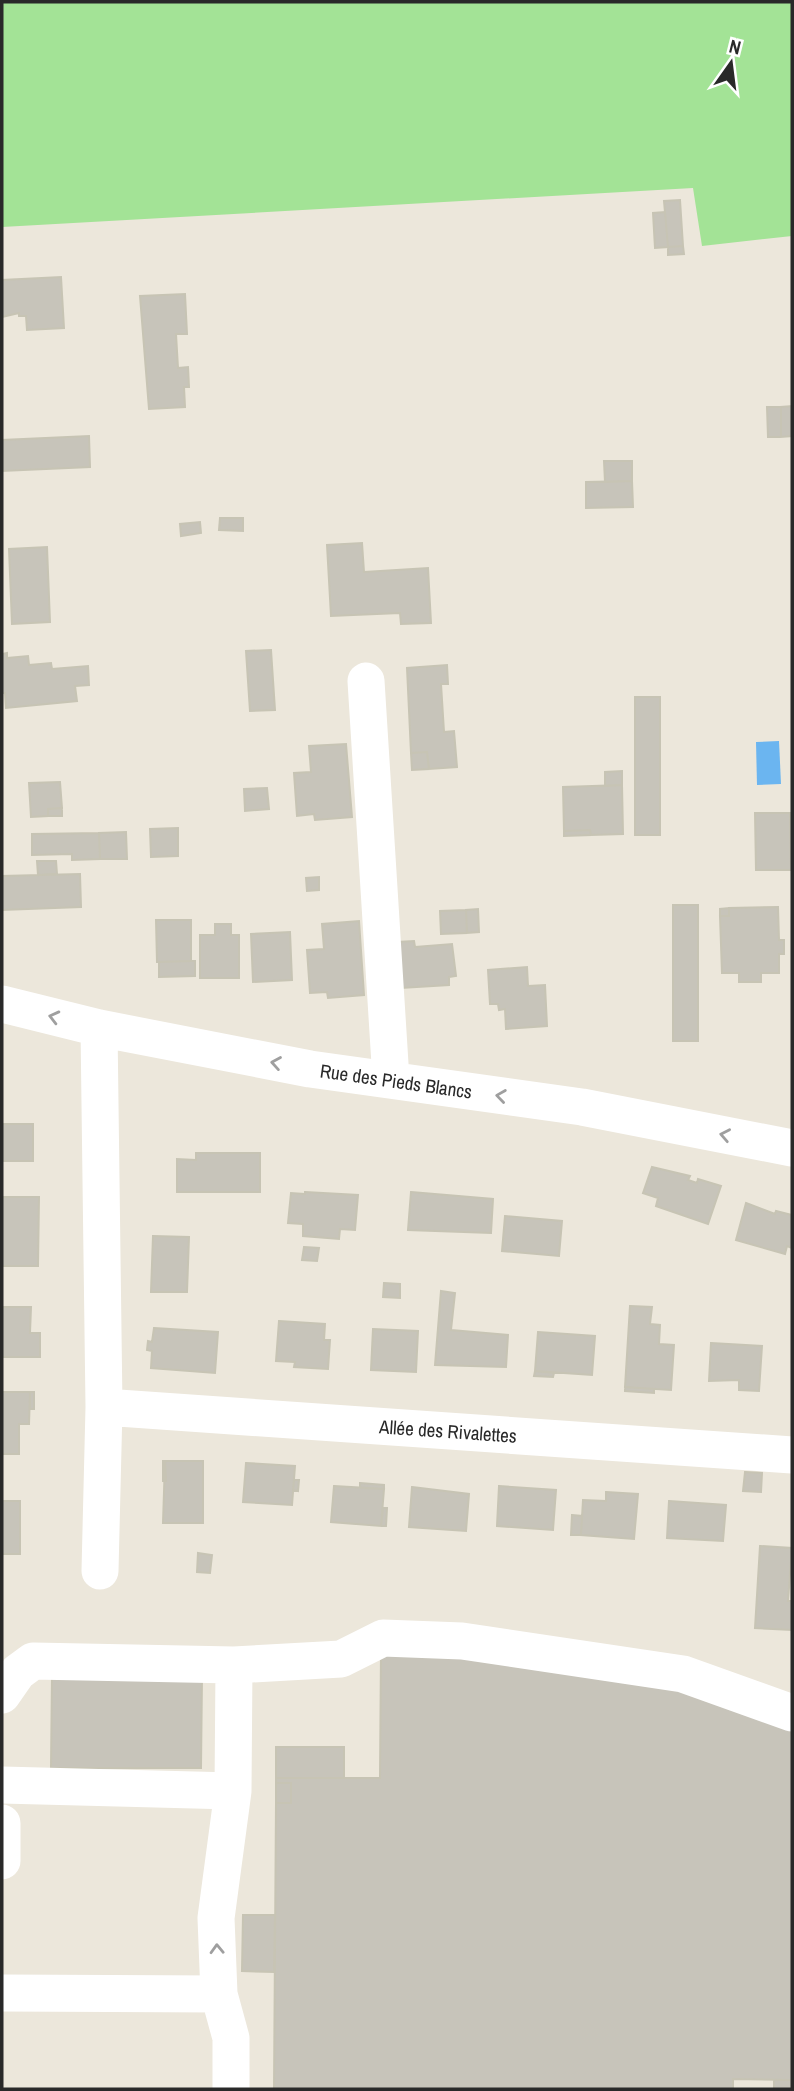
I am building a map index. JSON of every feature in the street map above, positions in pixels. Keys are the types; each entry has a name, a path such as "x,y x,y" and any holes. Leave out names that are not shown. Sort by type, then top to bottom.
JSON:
{"street":[{"path":"366,681 391,1080"},
{"name":"Rue des Pieds Blancs","path":"2,1004 99,1028 310,1069 582,1107 792,1149"},
{"path":"99,1028 104,1407 100,1571"},
{"name":"Allée des Rivalettes","path":"104,1407 792,1455"},
{"path":"2,1695 18,1672 33,1661 234,1665 341,1659 383,1638 462,1642 683,1674 792,1713"},
{"path":"231,2089 231,2038 219,1994 216,1918 229,1840 233,1791 234,1665"},
{"path":"2,1785 233,1791"},
{"path":"2,1823 2,1861"},
{"path":"2,1993 219,1994"}],"green space":[{"path":"2,2 792,2 792,236 702,246 693,188 2,227"}],"water":[{"path":"779,741 781,784 757,785 756,742"}],"building":[{"path":"680,200 683,246 668,247 664,201"},
{"path":"665,212 668,247 655,248 653,213"},
{"path":"683,246 684,254 668,255 668,247"},
{"path":"61,277 64,328 27,330 26,316 19,316 19,313 2,317 2,280"},
{"path":"185,294 187,334 176,334 178,368 188,367 189,387 184,387 185,407 149,409 140,296"},
{"path":"792,406 792,436 781,437 781,407"},
{"path":"767,407 781,407 781,437 768,437"},
{"path":"89,436 90,467 2,471 2,440"},
{"path":"604,461 632,461 632,481 605,482"},
{"path":"632,481 633,507 586,508 586,482"},
{"path":"220,518 243,518 243,531 219,530"},
{"path":"200,522 201,533 181,536 180,524"},
{"path":"362,543 364,572 428,568 431,623 401,624 400,613 331,616 327,545"},
{"path":"47,547 50,622 12,624 9,549"},
{"path":"271,650 275,710 250,711 246,651"},
{"path":"7,653 7,658 28,656 29,665 51,663 52,669 88,666 89,685 75,686 77,701 6,708 5,693 2,693 2,654"},
{"path":"447,665 448,684 441,684 444,732 454,731 457,767 429,769 427,752 411,753 407,668"},
{"path":"635,697 660,697 660,835 635,835"},
{"path":"346,744 352,817 315,820 314,814 297,816 294,773 311,772 309,746"},
{"path":"427,752 429,769 412,770 411,753"},
{"path":"622,771 622,785 605,786 605,772"},
{"path":"60,782 62,808 48,809 48,816 31,817 29,783"},
{"path":"622,785 623,834 591,835 590,830 564,831 563,787"},
{"path":"267,788 269,809 245,811 244,789"},
{"path":"62,808 62,816 48,816 48,809"},
{"path":"755,813 790,813 791,870 756,870"},
{"path":"178,828 178,856 151,857 150,829"},
{"path":"590,830 591,835 564,836 564,831"},
{"path":"126,832 127,859 100,859 99,833"},
{"path":"99,833 100,859 72,860 72,854 32,855 32,834"},
{"path":"37,861 56,861 57,874 38,875"},
{"path":"80,874 81,907 2,910 2,876"},
{"path":"319,877 319,890 307,891 306,878"},
{"path":"673,905 698,905 698,1041 673,1041"},
{"path":"778,907 779,940 784,940 784,954 779,954 779,973 761,973 761,982 739,982 739,973 722,973 720,916 729,916 729,908"},
{"path":"729,908 729,916 720,916 720,909"},
{"path":"478,909 479,932 467,933 466,910"},
{"path":"466,910 467,933 441,934 440,911"},
{"path":"156,920 191,920 191,961 157,962"},
{"path":"359,921 364,995 328,998 327,992 310,993 307,950 324,949 322,924"},
{"path":"215,924 231,924 231,935 239,935 239,978 200,978 200,935 215,935"},
{"path":"290,932 292,980 253,982 251,934"},
{"path":"414,941 415,947 452,944 456,976 449,977 449,985 401,988 397,942"},
{"path":"195,961 195,976 159,977 159,962"},
{"path":"527,967 528,986 545,985 547,1026 506,1029 505,1009 499,1010 498,1004 490,1004 488,970"},
{"path":"2,1124 33,1124 33,1161 2,1161"},
{"path":"196,1153 260,1153 260,1192 177,1192 177,1159 196,1160"},
{"path":"652,1167 690,1176 688,1180 697,1183 698,1179 721,1186 708,1224 656,1206 658,1198 643,1193"},
{"path":"411,1192 493,1199 491,1233 408,1230"},
{"path":"291,1193 358,1195 355,1230 340,1229 339,1239 303,1236 303,1224 288,1223"},
{"path":"2,1197 39,1197 38,1266 2,1266"},
{"path":"746,1203 775,1214 776,1211 792,1215 792,1248 787,1246 785,1254 736,1240"},
{"path":"505,1216 562,1221 559,1256 502,1251"},
{"path":"153,1236 189,1237 187,1292 151,1292"},
{"path":"304,1247 319,1248 317,1261 302,1260"},
{"path":"384,1283 400,1284 400,1298 383,1297"},
{"path":"441,1291 455,1293 451,1330 508,1335 506,1367 435,1365"},
{"path":"630,1306 652,1307 650,1324 660,1325 659,1344 674,1345 671,1390 625,1387"},
{"path":"2,1307 31,1307 30,1333 40,1333 40,1357 2,1357"},
{"path":"279,1321 325,1324 324,1340 330,1340 328,1369 294,1367 295,1362 276,1361"},
{"path":"154,1328 218,1332 215,1373 151,1368 152,1351 147,1350 148,1341 152,1342"},
{"path":"373,1329 418,1331 416,1372 371,1370"},
{"path":"538,1332 595,1336 592,1375 535,1371"},
{"path":"711,1343 762,1346 759,1391 739,1390 739,1380 709,1381"},
{"path":"535,1371 554,1373 553,1377 534,1376"},
{"path":"625,1387 654,1389 654,1393 625,1391"},
{"path":"2,1392 30,1392 29,1424 19,1424 19,1454 2,1454"},
{"path":"30,1392 34,1392 34,1409 30,1409"},
{"path":"165,1461 166,1481 163,1481"},
{"path":"165,1461 203,1461 203,1523 163,1523"},
{"path":"246,1463 295,1466 292,1505 243,1502"},
{"path":"745,1472 762,1473 761,1492 743,1491"},
{"path":"294,1480 299,1480 298,1491 293,1490"},
{"path":"360,1483 384,1485 384,1489 360,1488"},
{"path":"334,1486 384,1489 381,1526 331,1522"},
{"path":"499,1486 556,1490 553,1530 497,1526"},
{"path":"412,1487 469,1494 466,1531 409,1527"},
{"path":"606,1492 638,1494 634,1539 581,1535 583,1500 606,1501"},
{"path":"2,1501 20,1501 20,1554 2,1554"},
{"path":"669,1501 726,1505 723,1541 667,1538"},
{"path":"383,1508 387,1508 386,1526 381,1526"},
{"path":"572,1515 582,1516 581,1535 571,1535"},
{"path":"760,1546 792,1548 788,1601 792,1601 792,1630 755,1628"},
{"path":"198,1553 212,1555 210,1573 197,1572"},
{"path":"381,1652 450,1653 677,1688 792,1731 792,2080 733,2079 733,2089 274,2089 276,1803 291,1803 291,1783 276,1783 276,1778 380,1778"},
{"path":"52,1675 202,1676 201,1768 51,1768"},
{"path":"276,1747 344,1747 344,1778 276,1778"},
{"path":"276,1783 291,1783 291,1803 276,1803"},
{"path":"243,1915 275,1915 274,1972 242,1971"},
{"path":"774,2080 792,2080 792,2089 774,2089"}]}
